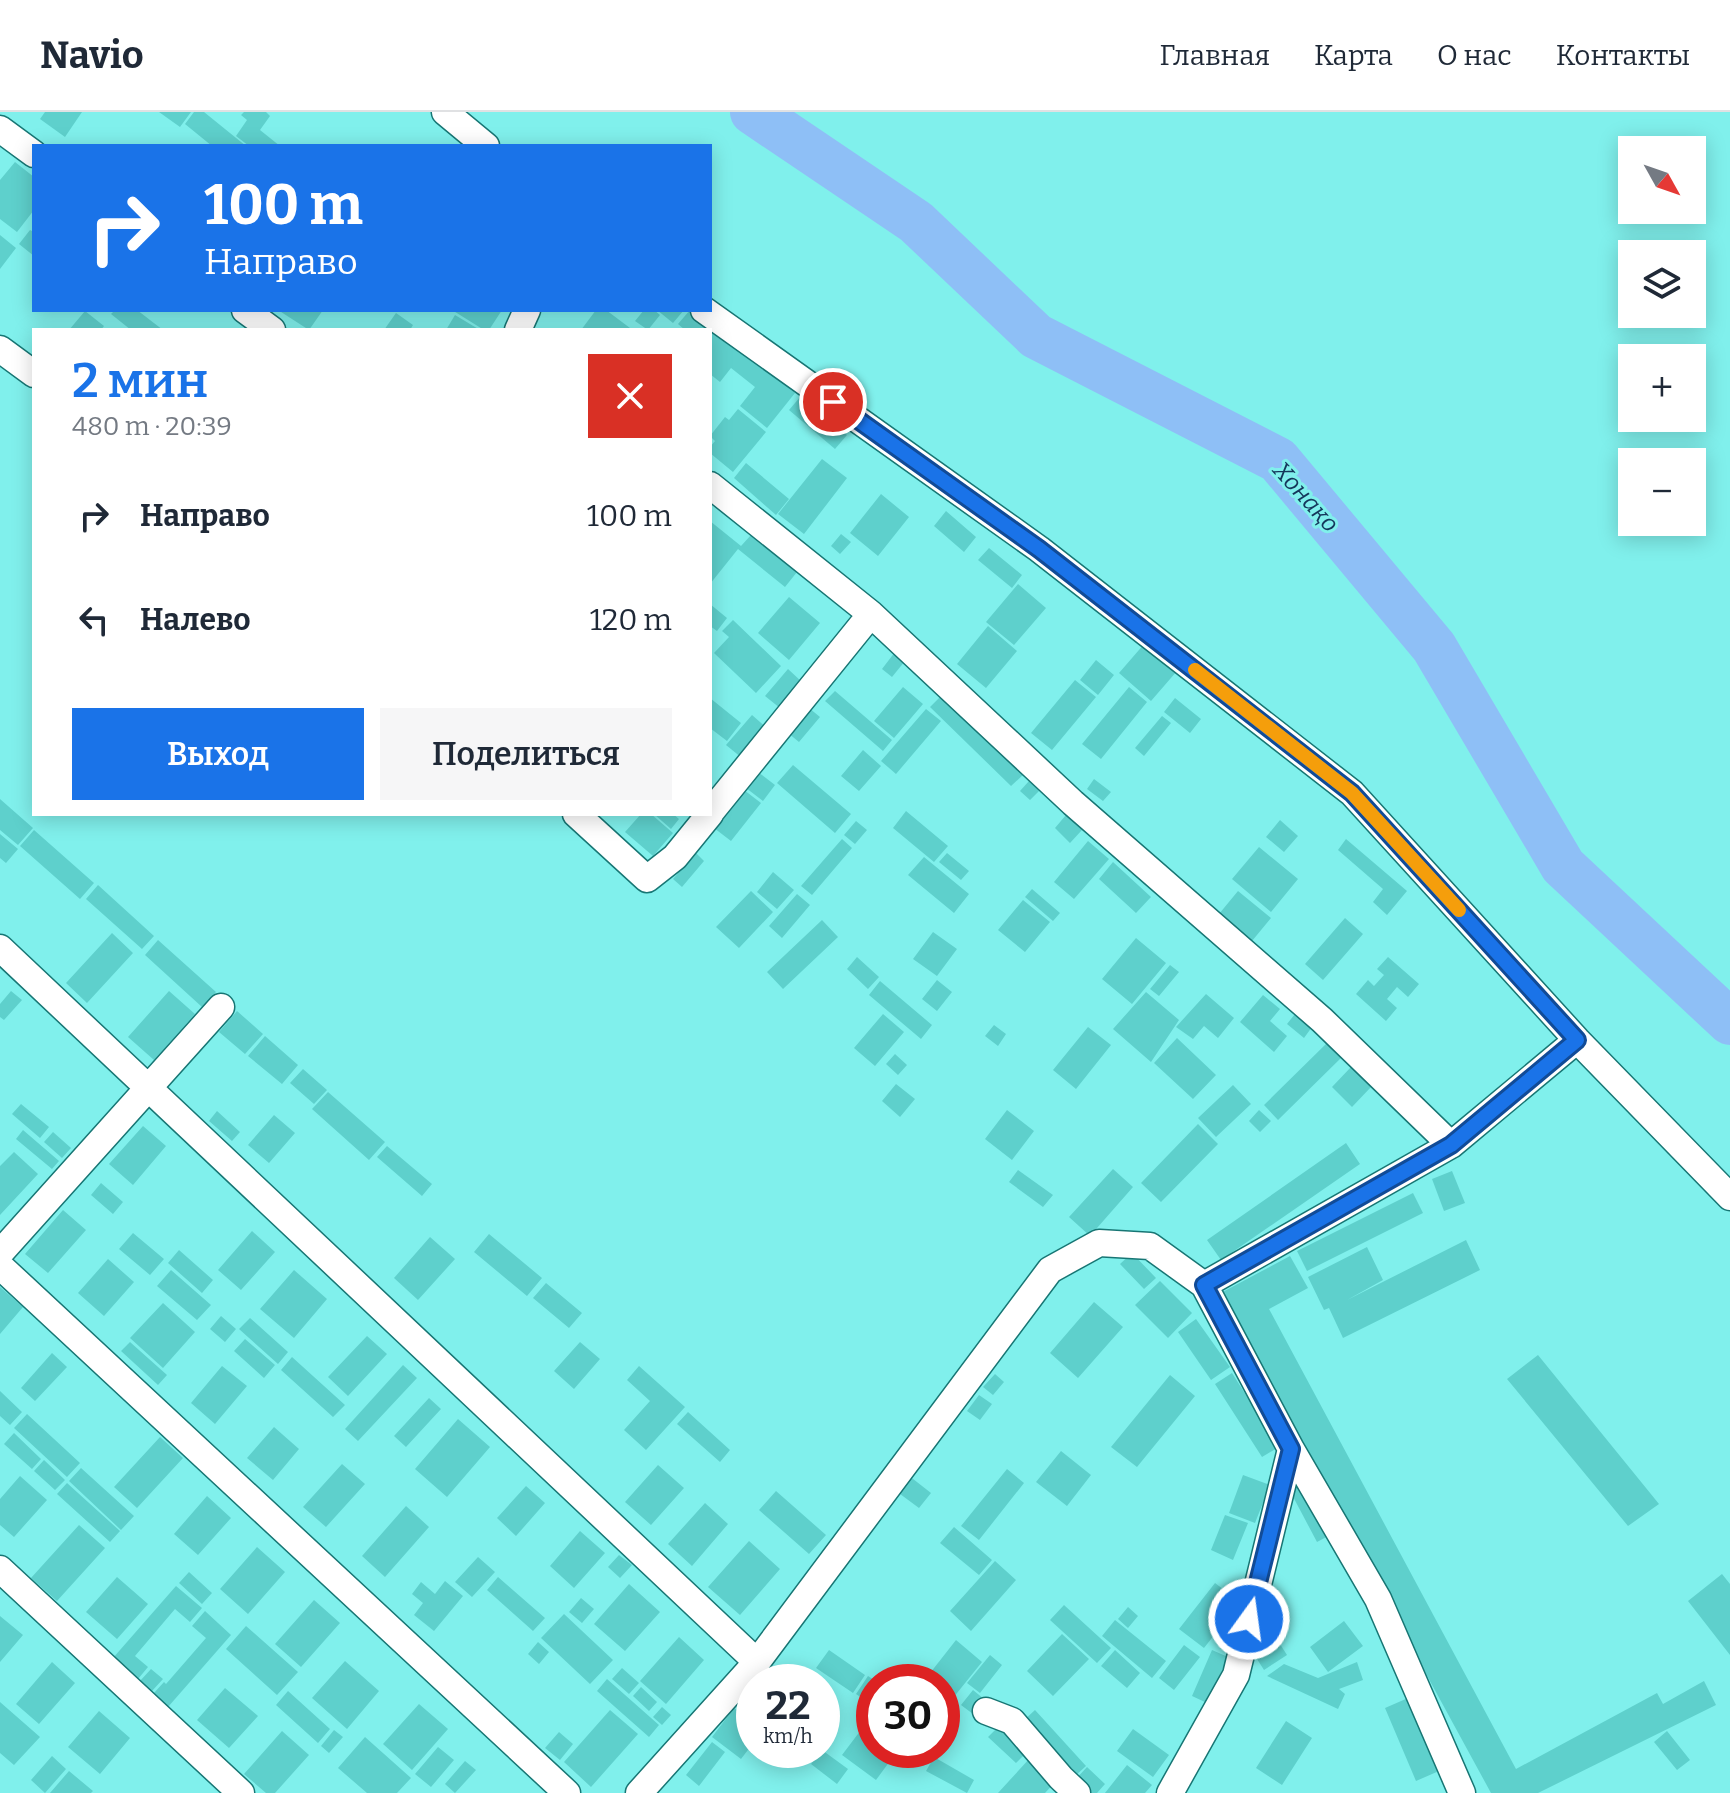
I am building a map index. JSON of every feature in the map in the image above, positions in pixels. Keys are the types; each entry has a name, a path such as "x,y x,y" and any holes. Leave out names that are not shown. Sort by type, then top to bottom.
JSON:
{"street":[{"path":"445,112 484,144"},
{"path":"0,129 32,153"},
{"path":"248,312 269,328"},
{"path":"707,312 1039,549 1352,793 1577,1040 1730,1197"},
{"path":"0,349 32,373"},
{"path":"712,487 871,614 1073,803 1322,1020 1451,1145"},
{"path":"712,812 871,614"},
{"path":"578,816 647,879 675,857 708,816"},
{"path":"0,948 757,1662"},
{"path":"0,1253 221,1007"},
{"path":"1204,1285 1451,1145 1577,1040"},
{"path":"639,1793 757,1662 1050,1270 1099,1243 1150,1246 1204,1285 1291,1449 1378,1599 1462,1793"},
{"path":"0,1266 567,1793"},
{"path":"1170,1793 1236,1675 1291,1449"},
{"path":"0,1569 241,1793"},
{"path":"986,1711 1012,1721 1077,1793"},
{"path":"649,1793 665,1764"}],"building":[{"path":"45,112 82,112 65,137 40,119"},
{"path":"159,112 191,112 180,127"},
{"path":"194,112 204,112 244,144 210,144 185,124"},
{"path":"244,112 266,112 270,116 260,130 278,144 246,144 236,136 247,120 241,115"},
{"path":"15,162 32,175 32,213 17,232 0,219 0,180"},
{"path":"30,230 32,231 32,254 19,244"},
{"path":"0,235 16,248 0,269"},
{"path":"84,312 104,326 102,328 71,328"},
{"path":"140,312 160,328 128,328 111,314"},
{"path":"281,312 322,312 310,328"},
{"path":"455,312 501,312 490,328 481,328"},
{"path":"594,312 609,312 630,328 582,328"},
{"path":"642,312 660,315 650,328 635,321"},
{"path":"659,312 682,312 673,323"},
{"path":"688,312 696,312 795,393 767,428 740,406 755,387 731,368 720,382 712,376 712,328 683,328 678,324"},
{"path":"396,313 413,325 411,328 385,328"},
{"path":"455,315 477,328 447,328"},
{"path":"801,396 847,435 835,449 789,410"},
{"path":"738,409 766,432 733,472 712,455 715,441 712,433 725,417 729,420"},
{"path":"822,459 847,478 804,534 778,514"},
{"path":"746,463 789,499 776,515 734,478"},
{"path":"881,494 909,517 878,556 850,533"},
{"path":"946,511 976,537 964,552 934,526"},
{"path":"712,523 741,546 751,535 797,572 785,587 738,549 712,582"},
{"path":"841,534 851,542 840,554 831,546"},
{"path":"989,548 1022,575 1012,588 978,560"},
{"path":"1018,584 1046,608 1014,645 986,622"},
{"path":"789,597 820,623 789,660 758,633"},
{"path":"712,606 727,618 717,631 712,627"},
{"path":"733,620 781,666 756,693 714,653 729,637 722,631"},
{"path":"988,626 1017,651 986,688 957,664"},
{"path":"1145,643 1177,671 1151,701 1119,673"},
{"path":"895,652 905,661 892,677 882,669"},
{"path":"1096,660 1114,675 1098,695 1080,680"},
{"path":"788,669 802,682 780,708 765,696"},
{"path":"1075,680 1096,697 1052,750 1031,733"},
{"path":"903,687 923,704 894,738 874,721"},
{"path":"1129,687 1147,702 1101,759 1082,744"},
{"path":"835,691 892,740 883,751 825,701"},
{"path":"942,695 1024,774 1011,786 930,707"},
{"path":"1175,698 1201,719 1190,733 1164,712"},
{"path":"712,700 741,723 727,741 712,730"},
{"path":"809,708 820,717 799,742 788,733"},
{"path":"926,709 941,721 896,774 881,761"},
{"path":"752,715 767,728 742,758 726,745"},
{"path":"1162,716 1171,723 1144,756 1135,748"},
{"path":"863,750 881,766 859,791 841,776"},
{"path":"793,765 851,814 835,833 777,783"},
{"path":"758,772 775,785 763,801 746,788"},
{"path":"1094,779 1111,792 1103,801 1087,789"},
{"path":"1029,781 1039,791 1030,800 1020,791"},
{"path":"744,790 761,803 731,841 714,828"},
{"path":"0,799 33,828 18,845 0,830"},
{"path":"906,811 948,846 934,862 893,828"},
{"path":"1066,815 1082,830 1070,843 1055,828"},
{"path":"639,816 653,816 673,833 653,856 625,832"},
{"path":"656,816 675,816 679,819 671,829"},
{"path":"1280,820 1298,836 1284,852 1266,837"},
{"path":"856,821 867,830 855,844 844,835"},
{"path":"34,830 94,883 80,899 20,846"},
{"path":"0,834 18,849 6,863 0,858"},
{"path":"842,839 852,848 812,895 801,886"},
{"path":"1346,839 1407,891 1387,915 1373,902 1383,889 1338,850"},
{"path":"1088,841 1109,859 1074,899 1054,882"},
{"path":"1259,847 1298,879 1271,912 1232,879"},
{"path":"696,853 704,861 682,887 673,879"},
{"path":"947,853 969,871 961,880 939,862"},
{"path":"924,857 969,894 954,913 908,875"},
{"path":"1113,862 1151,897 1136,913 1099,879"},
{"path":"773,872 794,890 777,909 757,892"},
{"path":"98,885 154,936 142,949 86,899"},
{"path":"1032,889 1060,913 1053,921 1025,897"},
{"path":"751,891 773,912 739,948 716,927"},
{"path":"1238,891 1271,918 1252,941 1219,914"},
{"path":"797,894 810,905 782,938 769,926"},
{"path":"1023,900 1050,922 1025,952 998,930"},
{"path":"1345,918 1363,934 1323,980 1305,964"},
{"path":"822,920 838,937 783,989 767,972"},
{"path":"933,932 957,949 937,976 913,959"},
{"path":"112,933 133,953 87,1003 66,983"},
{"path":"1136,938 1166,963 1132,1004 1102,979"},
{"path":"158,940 216,992 202,1007 145,955"},
{"path":"857,957 879,977 868,989 847,969"},
{"path":"1388,957 1419,984 1408,997 1397,987 1387,999 1397,1008 1386,1021 1356,994 1368,980 1374,986 1384,975 1377,969"},
{"path":"1170,965 1179,972 1159,996 1150,989"},
{"path":"937,980 952,992 937,1011 922,999"},
{"path":"880,981 932,1025 921,1039 869,995"},
{"path":"11,991 22,1000 4,1020 0,1017 0,1004"},
{"path":"169,991 195,1014 154,1060 128,1037"},
{"path":"1146,992 1179,1020 1151,1062 1113,1029"},
{"path":"1206,994 1234,1018 1218,1038 1204,1026 1193,1039 1176,1027"},
{"path":"1263,995 1280,1009 1270,1021 1287,1036 1274,1052 1240,1022"},
{"path":"237,1011 263,1034 245,1054 219,1032"},
{"path":"883,1014 904,1032 875,1066 854,1048"},
{"path":"1295,1014 1312,1027 1304,1038 1287,1024"},
{"path":"994,1025 1006,1034 998,1046 985,1036"},
{"path":"1088,1027 1111,1045 1076,1089 1053,1070"},
{"path":"265,1036 298,1065 282,1084 248,1056"},
{"path":"1177,1038 1216,1075 1193,1099 1154,1063"},
{"path":"1328,1042 1342,1057 1278,1120 1264,1105"},
{"path":"895,1054 907,1065 898,1075 886,1064"},
{"path":"1351,1067 1371,1087 1352,1107 1332,1087"},
{"path":"303,1069 327,1090 314,1104 290,1083"},
{"path":"896,1084 915,1099 900,1117 882,1101"},
{"path":"1233,1085 1251,1104 1216,1137 1198,1118"},
{"path":"328,1092 385,1142 369,1160 312,1109"},
{"path":"21,1104 49,1127 40,1138 12,1114"},
{"path":"1007,1110 1034,1131 1012,1160 985,1139"},
{"path":"1259,1110 1271,1121 1260,1132 1249,1121"},
{"path":"217,1111 240,1132 232,1141 209,1121"},
{"path":"274,1115 295,1133 269,1163 248,1145"},
{"path":"1198,1124 1218,1144 1161,1202 1141,1183"},
{"path":"143,1126 166,1146 133,1185 109,1164"},
{"path":"23,1130 59,1161 52,1169 16,1139"},
{"path":"53,1132 71,1148 62,1158 44,1142"},
{"path":"1346,1143 1360,1164 1221,1260 1207,1240"},
{"path":"387,1146 432,1184 422,1196 377,1157"},
{"path":"14,1152 38,1174 0,1215 0,1166"},
{"path":"1113,1169 1133,1187 1090,1236 1069,1217"},
{"path":"1018,1170 1053,1195 1043,1207 1009,1182"},
{"path":"1452,1171 1465,1203 1444,1211 1432,1179"},
{"path":"101,1183 123,1202 113,1214 91,1195"},
{"path":"1413,1193 1423,1213 1307,1271 1297,1251"},
{"path":"63,1210 86,1230 48,1273 25,1254"},
{"path":"252,1231 275,1252 241,1290 218,1270"},
{"path":"133,1233 164,1259 150,1275 119,1249"},
{"path":"489,1234 542,1278 527,1296 474,1252"},
{"path":"430,1237 455,1259 418,1300 394,1278"},
{"path":"1466,1240 1480,1270 1343,1338 1329,1308 1324,1310 1308,1277 1367,1247 1383,1280 1347,1300"},
{"path":"179,1250 213,1280 202,1293 168,1263"},
{"path":"1132,1253 1156,1278 1144,1289 1120,1264"},
{"path":"1290,1256 1308,1288 1269,1309 1516,1769 1657,1693 1663,1704 1704,1681 1716,1705 1538,1793 1491,1793 1219,1294"},
{"path":"108,1259 134,1282 104,1316 78,1293"},
{"path":"171,1270 211,1305 197,1320 157,1286"},
{"path":"294,1270 327,1299 294,1338 260,1309"},
{"path":"1160,1281 1192,1313 1168,1338 1135,1305"},
{"path":"546,1283 582,1313 569,1328 533,1298"},
{"path":"0,1287 23,1307 0,1334"},
{"path":"1094,1302 1123,1327 1078,1378 1050,1353"},
{"path":"163,1303 195,1332 163,1368 130,1338"},
{"path":"221,1316 236,1329 225,1342 210,1329"},
{"path":"250,1318 288,1352 278,1364 239,1329"},
{"path":"1196,1319 1230,1367 1211,1380 1178,1332"},
{"path":"367,1336 387,1354 348,1396 328,1377"},
{"path":"245,1339 275,1365 264,1378 234,1351"},
{"path":"130,1342 167,1375 158,1385 121,1351"},
{"path":"580,1342 600,1359 574,1389 554,1371"},
{"path":"52,1353 67,1367 35,1401 21,1388"},
{"path":"1538,1355 1659,1504 1628,1526 1507,1379"},
{"path":"292,1357 345,1405 333,1417 281,1370"},
{"path":"403,1365 417,1378 358,1441 345,1429"},
{"path":"222,1366 247,1386 215,1424 191,1403"},
{"path":"639,1366 685,1407 646,1450 624,1430 650,1401 627,1380"},
{"path":"1232,1373 1279,1447 1262,1457 1215,1384"},
{"path":"995,1374 1004,1382 993,1395 983,1387"},
{"path":"1170,1375 1195,1396 1137,1467 1111,1447"},
{"path":"0,1391 22,1412 10,1425 0,1416"},
{"path":"979,1395 992,1404 980,1420 967,1411"},
{"path":"429,1398 441,1409 406,1447 394,1436"},
{"path":"688,1412 730,1450 720,1462 677,1424"},
{"path":"27,1414 80,1463 67,1477 14,1428"},
{"path":"458,1419 490,1447 447,1497 415,1469"},
{"path":"274,1427 299,1449 273,1480 247,1458"},
{"path":"14,1433 41,1459 32,1469 4,1444"},
{"path":"160,1437 183,1458 137,1508 114,1487"},
{"path":"1061,1451 1091,1475 1067,1506 1036,1482"},
{"path":"44,1460 65,1480 55,1490 34,1471"},
{"path":"342,1464 365,1484 326,1527 303,1507"},
{"path":"658,1465 684,1488 651,1525 625,1502"},
{"path":"81,1468 134,1516 121,1530 69,1481"},
{"path":"1007,1469 1024,1483 979,1540 961,1526"},
{"path":"908,1475 931,1493 919,1508 896,1491"},
{"path":"1243,1475 1270,1485 1255,1523 1229,1513"},
{"path":"20,1476 47,1500 14,1537 0,1525 0,1499"},
{"path":"67,1483 120,1531 110,1542 57,1494"},
{"path":"1305,1483 1332,1534 1317,1542 1290,1491"},
{"path":"526,1486 545,1503 516,1536 497,1518"},
{"path":"776,1491 826,1535 809,1554 759,1510"},
{"path":"207,1496 231,1518 198,1555 174,1534"},
{"path":"705,1503 728,1524 692,1566 668,1544"},
{"path":"406,1506 429,1527 385,1577 362,1556"},
{"path":"1225,1515 1248,1523 1233,1560 1211,1550"},
{"path":"79,1525 105,1548 57,1601 31,1578"},
{"path":"954,1527 992,1560 979,1575 940,1543"},
{"path":"580,1531 605,1553 574,1588 550,1566"},
{"path":"749,1541 780,1569 740,1615 708,1587"},
{"path":"257,1547 285,1572 248,1614 220,1589"},
{"path":"619,1555 632,1565 620,1578 608,1567"},
{"path":"478,1557 495,1572 472,1597 455,1582"},
{"path":"995,1561 1016,1580 971,1631 950,1611"},
{"path":"189,1572 212,1593 202,1604 179,1583"},
{"path":"1722,1574 1730,1584 1730,1655 1688,1601"},
{"path":"117,1577 148,1604 117,1639 86,1612"},
{"path":"498,1577 545,1618 533,1631 487,1590"},
{"path":"445,1581 463,1596 434,1631 414,1615 423,1603 412,1594 421,1582 435,1594"},
{"path":"1215,1583 1240,1602 1204,1648 1179,1629"},
{"path":"629,1584 660,1612 625,1651 594,1624"},
{"path":"176,1586 202,1608 190,1622 175,1609 135,1656 148,1667 138,1679 113,1658"},
{"path":"581,1598 594,1609 582,1623 569,1612"},
{"path":"314,1600 340,1623 301,1667 275,1644"},
{"path":"1064,1605 1111,1648 1097,1663 1050,1620"},
{"path":"1128,1607 1138,1616 1128,1628 1118,1619"},
{"path":"205,1611 231,1635 168,1707 153,1694 164,1682 166,1684 206,1638 192,1626"},
{"path":"564,1614 613,1660 590,1684 541,1638"},
{"path":"0,1616 23,1635 0,1662"},
{"path":"1115,1620 1166,1661 1152,1678 1102,1636"},
{"path":"1344,1621 1363,1646 1328,1672 1310,1647"},
{"path":"246,1626 298,1672 277,1695 226,1649"},
{"path":"1271,1630 1287,1655 1264,1670 1248,1645"},
{"path":"1062,1634 1089,1659 1053,1696 1027,1671"},
{"path":"679,1637 704,1660 666,1704 640,1681"},
{"path":"956,1640 982,1662 960,1689 960,1664 937,1664"},
{"path":"538,1642 549,1652 539,1664 528,1654"},
{"path":"1184,1645 1200,1657 1174,1690 1159,1678"},
{"path":"829,1650 856,1669 856,1688 853,1693 840,1684 840,1664 819,1664"},
{"path":"1115,1650 1140,1673 1127,1688 1101,1666"},
{"path":"1212,1650 1228,1657 1207,1703 1192,1696"},
{"path":"990,1655 1002,1665 980,1693 967,1683"},
{"path":"345,1661 379,1691 347,1729 312,1698"},
{"path":"52,1662 75,1683 39,1724 16,1704"},
{"path":"1357,1662 1363,1680 1339,1689 1345,1694 1338,1709 1267,1676 1284,1664 1318,1678"},
{"path":"622,1668 639,1683 629,1694 612,1679"},
{"path":"151,1669 163,1679 152,1691 140,1681"},
{"path":"607,1679 659,1725 649,1737 597,1691"},
{"path":"641,1687 657,1702 649,1711 633,1696"},
{"path":"225,1688 258,1716 229,1748 197,1720"},
{"path":"973,1690 984,1699 973,1714 961,1705"},
{"path":"288,1691 330,1729 318,1743 276,1705"},
{"path":"1408,1698 1439,1771 1416,1781 1385,1708"},
{"path":"0,1702 40,1737 14,1765 0,1753"},
{"path":"419,1704 448,1729 412,1770 383,1744"},
{"path":"662,1707 671,1715 662,1725 653,1717"},
{"path":"734,1708 736,1709 736,1755 712,1737"},
{"path":"610,1710 638,1734 591,1787 564,1762"},
{"path":"1035,1710 1086,1766 1074,1777 1022,1722"},
{"path":"99,1711 130,1738 100,1774 68,1747"},
{"path":"1286,1721 1312,1738 1282,1785 1256,1768"},
{"path":"998,1727 1026,1753 1016,1763 988,1737"},
{"path":"1133,1729 1169,1755 1153,1777 1117,1751"},
{"path":"334,1730 343,1737 329,1753 321,1746"},
{"path":"282,1731 309,1755 275,1793 266,1793 244,1774"},
{"path":"1667,1731 1690,1760 1677,1770 1654,1742"},
{"path":"559,1732 573,1744 560,1760 545,1748"},
{"path":"365,1737 411,1778 397,1793 367,1793 338,1768"},
{"path":"856,1737 856,1765 842,1755"},
{"path":"712,1742 725,1752 699,1786 686,1775"},
{"path":"438,1747 454,1760 431,1787 415,1774"},
{"path":"52,1756 66,1769 45,1793 31,1780"},
{"path":"1030,1758 1056,1781 1045,1793 998,1793"},
{"path":"465,1761 476,1770 455,1793 445,1784"},
{"path":"840,1763 848,1769 837,1784 816,1768 840,1768"},
{"path":"1127,1765 1152,1785 1145,1793 1105,1793"},
{"path":"1087,1767 1105,1784 1097,1793 1087,1793 1074,1781"},
{"path":"860,1768 885,1768 876,1780"},
{"path":"928,1768 953,1768 974,1780 967,1793 926,1771"},
{"path":"69,1771 93,1791 50,1793"}],"waterway":[{"name":"Хонақо","path":"753,112 916,222 1036,336 1278,460 1434,647 1563,866 1730,1022"}],"slow traffic":[{"path":"1195,670 1352,793 1459,910"}],"route":[{"path":"833,402 1039,549 1352,793 1577,1040 1451,1145 1204,1285 1291,1449 1249,1619"}]}
